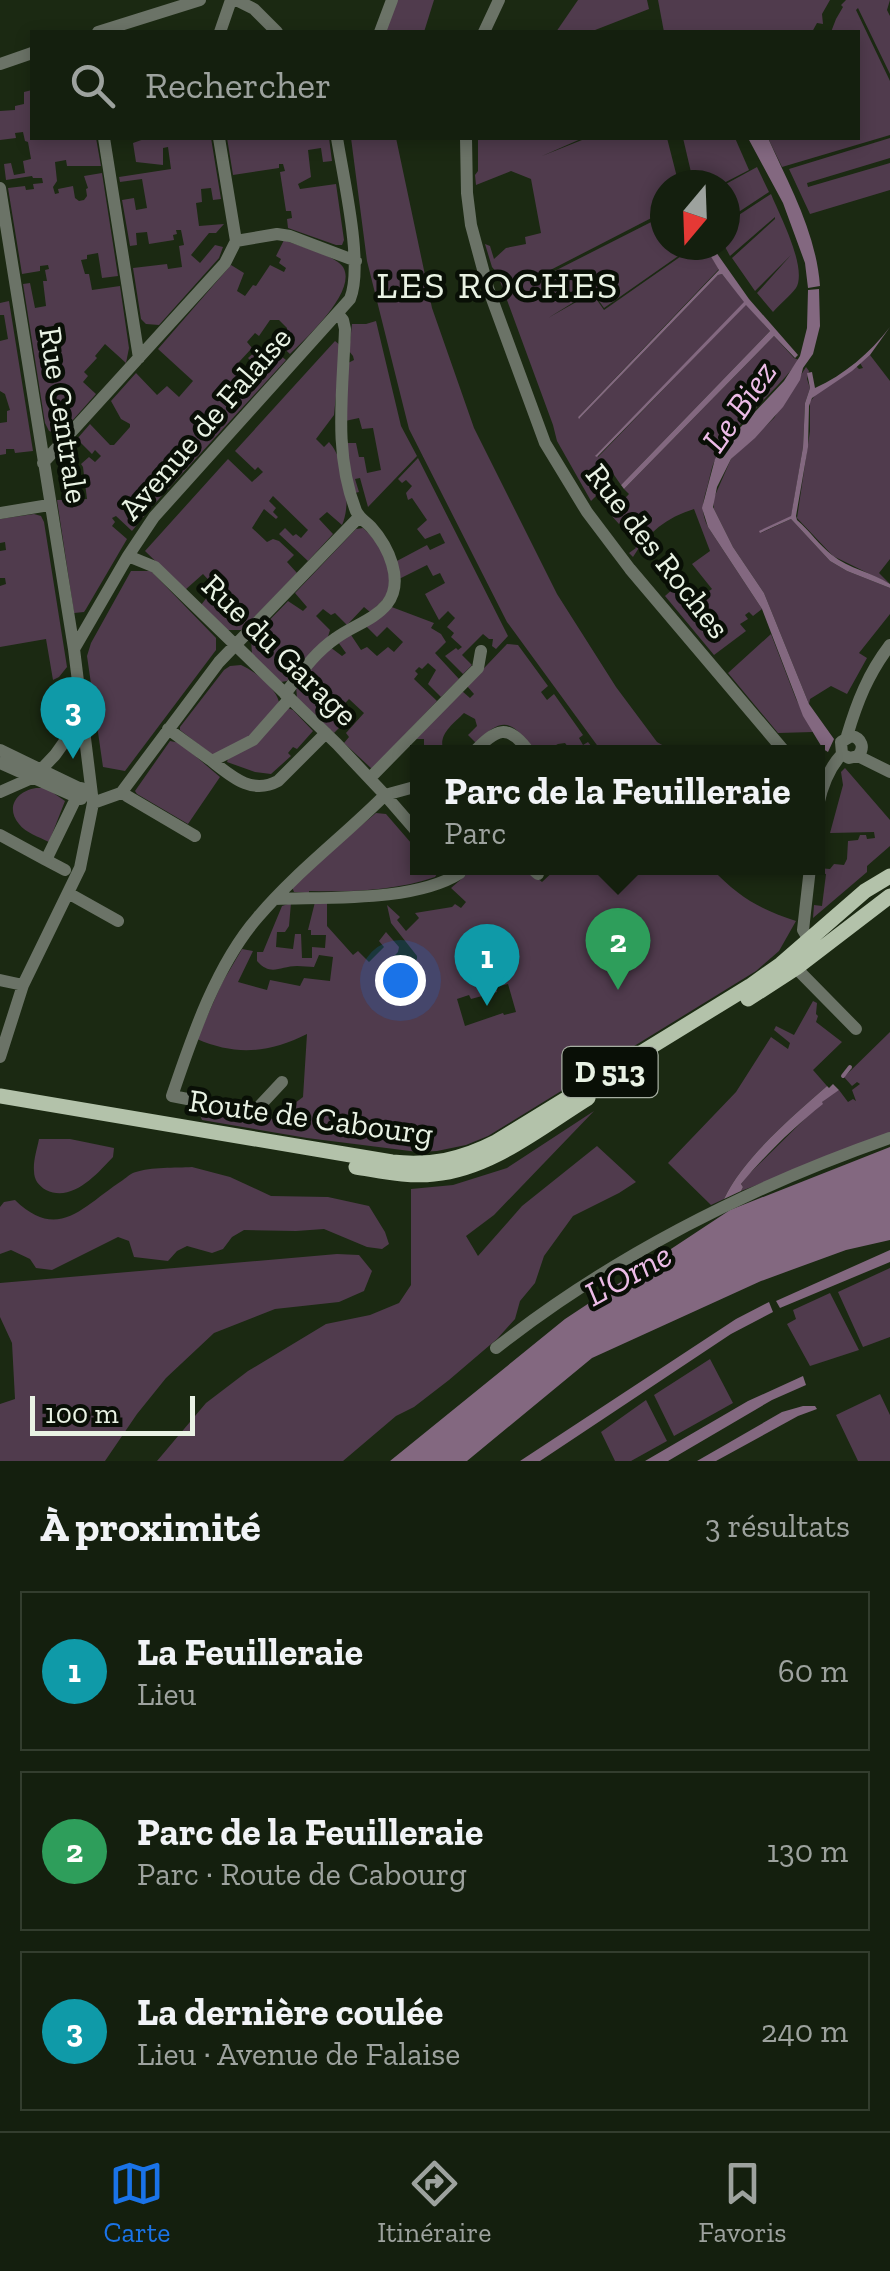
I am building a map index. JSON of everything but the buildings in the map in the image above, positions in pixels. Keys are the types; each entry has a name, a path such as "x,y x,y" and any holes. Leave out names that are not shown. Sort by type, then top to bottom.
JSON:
{"main road":[{"name":"Route de Cabourg","path":"0,1096 380,1160 444,1162 483,1149 750,986 866,891 890,876"},
{"name":"Route de Cabourg","path":"0,1105 394,1174 448,1172 493,1157 796,968 890,896"}],"street":[{"path":"104,30 200,0"},
{"path":"221,30 234,0 254,10 274,30"},
{"path":"381,30 392,0"},
{"path":"485,30 500,0"},
{"path":"0,64 30,54"},
{"path":"104,140 139,358"},
{"path":"43,462 225,263 236,242 219,140"},
{"name":"Avenue de Falaise","path":"74,650 154,517 350,299 356,261 338,140"},
{"name":"Rue des Roches","path":"466,140 471,224 488,288 546,444 587,512 630,568 782,745"},
{"name":"Rue Centrale","path":"0,188 74,650"},
{"path":"236,242 277,234 290,236 356,261"},
{"path":"212,762 258,736 306,664 336,638 372,617 390,597 394,577 388,552 369,525 358,517 340,442 345,330 344,320 338,314"},
{"path":"134,322 144,335 153,336 164,330"},
{"path":"38,430 52,443 66,439"},
{"path":"0,513 50,505"},
{"path":"0,782 6,759 86,796 121,793 219,662 358,517"},
{"name":"Rue du Garage","path":"128,556 156,568 326,732 410,824"},
{"path":"890,645 864,683 840,746 842,754 849,758 858,756 890,772"},
{"path":"0,1057 23,985 84,854 86,796 74,650"},
{"path":"370,778 478,668 481,652"},
{"path":"0,792 38,773 82,717"},
{"path":"168,729 236,780 257,786 278,781 326,732"},
{"path":"481,745 494,733 506,732 523,745"},
{"path":"847,736 856,737 862,744 858,756"},
{"path":"825,765 842,754"},
{"path":"282,1082 254,1112 172,1096 195,1029 219,978 255,920 306,866 385,796 410,788"},
{"path":"46,860 86,796"},
{"path":"127,796 195,836"},
{"path":"0,835 66,870"},
{"path":"274,899 382,895 445,883 453,875"},
{"path":"808,940 803,930 809,875"},
{"path":"68,894 118,921"},
{"path":"796,968 856,1029"},
{"path":"0,980 23,985"},
{"path":"496,1348 661,1238 731,1203 890,1138"}],"shaded area":[{"path":"396,0 434,0 425,30 383,30"},
{"path":"578,0 647,0 649,9 595,30 557,30"},
{"path":"658,0 830,0 822,14 823,24 817,23 813,30 664,30"},
{"path":"846,0 890,0 890,74 856,10 890,81 890,135 782,167 769,140 860,140 860,30 832,30"},
{"path":"30,90 30,140 96,140 101,166 55,162 57,181 53,187 55,194 58,189 73,186 75,198 84,200 88,188 84,176 102,173 118,276 102,278 98,253 81,260 92,290 120,286 129,348 126,363 105,344 84,372 88,376 83,382 96,394 57,433 49,431 45,423 23,284 30,283 35,308 46,306 43,281 47,281 45,270 49,269 48,265 40,266 40,271 22,274 8,188 34,189 33,184 43,183 42,178 32,176 6,180 4,164 11,163 14,175 25,173 23,161 31,159 23,132 15,133 16,138 0,140 0,111 15,110 15,106 24,104 24,92"},
{"path":"890,138 890,158 807,183 808,187 890,163 890,190 810,214 789,169"},
{"path":"211,140 221,199 213,200 211,188 201,189 202,202 196,203 199,226 224,224 216,233 209,233 191,255 200,263 215,245 223,247 219,258 159,325 146,324 141,319 133,268 167,264 168,269 182,267 179,246 184,245 181,230 176,230 174,240 149,244 147,232 136,233 137,245 130,246 122,200 134,198 136,210 147,208 142,179 120,182 119,177 171,169 168,147 163,148 163,165 136,162 133,143"},
{"path":"227,140 329,140 332,161 323,162 321,148 308,150 311,177 298,184 300,189 336,184 342,245 288,228 287,219 292,218 291,211 286,211 280,172 285,171 283,164 279,168 233,175"},
{"path":"351,140 396,140 432,308 474,428 557,594 616,687 662,745 597,745 507,622 409,429 367,261"},
{"path":"478,140 578,140 542,156 582,140 668,140 675,170 650,170 650,219 531,280 650,223 650,260 673,260 604,308 592,291 548,318 592,293 604,310 676,260 713,260 719,269 580,418 718,275 722,274 745,302 598,457 746,304 770,331 621,485 612,472 591,501 557,441 485,244 490,246 494,259 506,248 526,244 525,237 541,233 531,179 511,171 476,185"},
{"path":"683,140 736,140 749,170 740,175 740,170 690,170"},
{"path":"749,140 769,140 807,228 820,286 808,288 805,263 783,203"},
{"path":"757,167 769,192 740,211 740,176"},
{"path":"771,194 791,241 799,279 796,288 773,312 757,293 791,255 755,291 733,260 740,260 740,251 775,217 740,247 740,214"},
{"path":"284,240 325,255 343,267 346,277 337,301 290,354 279,344 287,328 279,320 270,320 259,336 255,333 247,342 252,348 239,362 245,368 256,351 265,357 276,346 286,360 132,531 116,516 112,518 112,526 127,539 84,612 74,613 57,500 87,499 81,464 89,457 95,462 101,456 95,450 92,454 77,439 90,424 114,445 130,424 121,419 111,401 136,373 157,395 167,386 179,397 193,381 158,349 231,265 244,273 237,291 245,296 270,265 284,272 286,268 276,256"},
{"path":"713,260 722,260 749,299 798,355 795,358 774,336 624,489 621,485 770,331 746,305 595,456 744,302 722,274 718,275 579,419 719,270"},
{"path":"819,289 820,326 813,354 783,407 731,459 717,487 713,507 733,547 764,593 809,704 834,739 828,752 803,716 762,609 708,527 702,508 715,459 723,446 784,381 800,356 807,328 808,290"},
{"path":"9,301 33,451 15,453 14,449 6,449 6,454 0,455 0,423 7,422 10,410 5,394 0,391 0,341 8,339 0,303"},
{"path":"376,321 401,426 417,456 368,507 360,478 355,479 359,492 355,493 345,448 347,443 356,443 367,473 381,470 373,428 362,429 359,418 345,421 348,363 354,360 349,351 352,324"},
{"path":"890,327 870,355 812,398 796,516 832,555 883,580 890,588 830,561 791,519 759,531 791,516 810,388 807,373 812,372 815,388 826,383 856,362"},
{"path":"774,336 799,360 724,445 713,465 704,498 708,527 762,609 753,616 749,612 745,615 748,619 740,624 746,631 714,655 665,596 674,588 688,605 712,589 692,564 710,551 694,509 659,527 633,557 629,553 636,548 633,544 638,539 632,532 652,518 645,510 627,528 610,514 629,494 624,489"},
{"path":"335,341 341,346 334,415 316,439 324,447 329,442 343,470 347,494 342,525 327,512 319,519 333,534 308,561 279,534 285,528 301,538 308,530 273,496 269,501 278,517 264,509 252,528 267,542 279,541 294,555 287,562 297,573 242,630 227,630 201,605 215,587 203,574 185,590 145,551 228,459 252,482 263,472 258,467 255,470 235,451"},
{"path":"870,355 890,381 890,559 879,573 890,584 833,556 797,518 810,431 810,402 856,366 863,368 860,363"},
{"path":"806,367 810,388 791,517 761,533 791,519 830,561 890,588 890,614 859,653 867,658 847,694 831,686 810,699 809,704 764,593 733,547 713,500 731,459 774,418"},
{"path":"418,458 508,636 496,649 493,639 483,634 462,655 472,665 463,674 445,656 462,647 447,627 455,618 448,611 439,620 425,594 445,583 440,573 433,576 427,565 399,579 395,562 427,545 430,550 445,543 440,533 425,539 417,529 427,520 412,498 408,500 406,493 412,486 398,479"},
{"path":"34,514 44,522 67,667 53,680 46,639 0,647 0,586 6,584 5,578 0,578 0,551 6,550 5,542 0,543 0,519"},
{"path":"363,528 387,562 391,578 387,594 370,612 364,607 347,625 335,613 331,615 323,609 316,616 330,630 327,640 287,681 281,682 252,654 251,639 288,601 303,611 307,607 295,593 356,529"},
{"path":"131,571 151,571 216,638 216,650 125,771 103,767 87,656"},
{"path":"389,606 434,623 431,628 446,642 435,653 459,679 441,697 428,684 436,670 428,663 415,671 418,674 414,679 437,701 372,769 344,743 349,737 346,733 364,713 349,699 333,716 342,725 334,733 297,698 296,686 330,647 342,656 346,653 338,642 351,635 361,650 367,647 377,656 388,647 394,652 403,642 387,627 377,637 365,625"},
{"path":"771,634 813,732 778,733 728,673"},
{"path":"507,644 518,645 548,686 541,692 547,700 554,694 583,735 579,738 583,745 530,745 508,725 494,728 476,743 468,735 477,726 475,719 464,713 444,735 442,745 424,745 424,739 416,739 462,691 470,698 474,694 467,686"},
{"path":"241,665 264,680 279,702 256,733 217,755 211,754 180,727 224,670"},
{"path":"288,708 313,731 297,749 293,747 288,753 291,756 271,774 227,762 228,759"},
{"path":"170,741 180,743 220,777 188,824 135,791"},
{"path":"845,768 890,820 890,846 867,866 867,872 813,918 814,905 822,906 825,869 844,865 848,841 858,840 860,835 875,838 874,832 830,833 843,785 841,772"},
{"path":"46,788 65,801 49,842 22,827 13,812 19,796"},
{"path":"376,813 386,814 410,842 410,875 436,875 373,890 294,892 292,887"},
{"path":"466,875 534,875 542,882 550,875 718,875 749,900 796,921 779,951 756,971 488,1136 466,1145 418,1152 202,1120 199,1113 205,1107 279,1120 303,1097 307,1034 252,1050 225,1048 197,1039 242,949 253,951 238,982 267,990 270,980 300,986 304,978 330,981 333,957 319,955 314,967 276,970 257,961 257,952 263,952 282,906 291,903 289,926 285,932 277,932 276,947 293,949 295,934 301,934 302,958 312,958 312,947 325,948 326,935 311,935 308,930 315,902 327,902 327,926 353,955 358,951 369,962 384,947 379,941 386,932 399,947 392,958 397,963 390,971 399,979 417,956 391,923 387,905 400,917 397,920 406,931 419,918 415,913 455,904 461,908 466,902 451,888","holes":["508,984 516,1012 465,1026 457,999 497,992 496,987"]},
{"path":"813,1001 817,1003 816,1022 842,1042 813,1070 827,1086 756,1153 724,1199 711,1205 668,1163 736,1092 771,1037 788,1049 790,1043 774,1030 776,1026 794,1035"},
{"path":"890,1032 890,1134 741,1191 749,1174 830,1094 839,1090 848,1102 856,1101 852,1090 860,1084 852,1086 844,1077"},
{"path":"833,1084 839,1090 770,1152 741,1184 741,1191 724,1199 770,1138"},
{"path":"594,1111 494,1215 466,1236 478,1256 522,1206 597,1146 636,1182 573,1216 544,1256 535,1283 520,1301 515,1319 449,1380 396,1416 343,1461 157,1461 206,1403 248,1371 326,1324 370,1315 399,1303 411,1285 411,1189 453,1185 507,1168"},
{"path":"39,1139 70,1139 114,1148 113,1157 83,1185 56,1193 43,1188 35,1177"},
{"path":"890,1147 890,1240 846,1250 761,1281 592,1358 467,1461 390,1461 565,1319 730,1210"},
{"path":"192,1167 230,1177 271,1196 328,1197 369,1206 389,1244 382,1249 367,1247 324,1229 244,1230 223,1249 212,1253 187,1246 168,1261 134,1257 129,1241 118,1237 52,1270 36,1268 30,1259 11,1250 0,1254 0,1207 4,1202 15,1200 31,1213 58,1219 83,1209 134,1173"},
{"path":"890,1250 890,1262 780,1308 776,1301"},
{"path":"359,1255 372,1271 364,1291 339,1302 275,1309 214,1333 166,1378 105,1461 0,1461 0,1404 15,1399 12,1343 0,1317 0,1283"},
{"path":"890,1268 890,1337 863,1347 838,1292"},
{"path":"830,1293 859,1350 810,1366 787,1324 796,1319 793,1310"},
{"path":"769,1302 773,1312 731,1334 540,1461 520,1461 736,1319"},
{"path":"710,1359 733,1403 674,1436 654,1395"},
{"path":"803,1376 806,1385 772,1400 668,1461 645,1461 748,1401"},
{"path":"880,1394 890,1415 890,1461 858,1461 836,1415"},
{"path":"646,1400 667,1441 631,1461 615,1461 601,1432"},
{"path":"803,1406 817,1409 716,1461 697,1461 782,1412"}],"waterway":[{"name":"Le Biez","path":"843,1076 850,1067"}],"place":[{"name":"La dernière coulée","path":"73,759"},
{"name":"Parc de la Feuilleraie","path":"618,990"},
{"name":"La Feuilleraie","path":"487,1006"}],"district":[{"name":"LES ROCHES","path":"498,285"}],"water label":[{"name":"L'Orne","path":"628,1274"}]}
